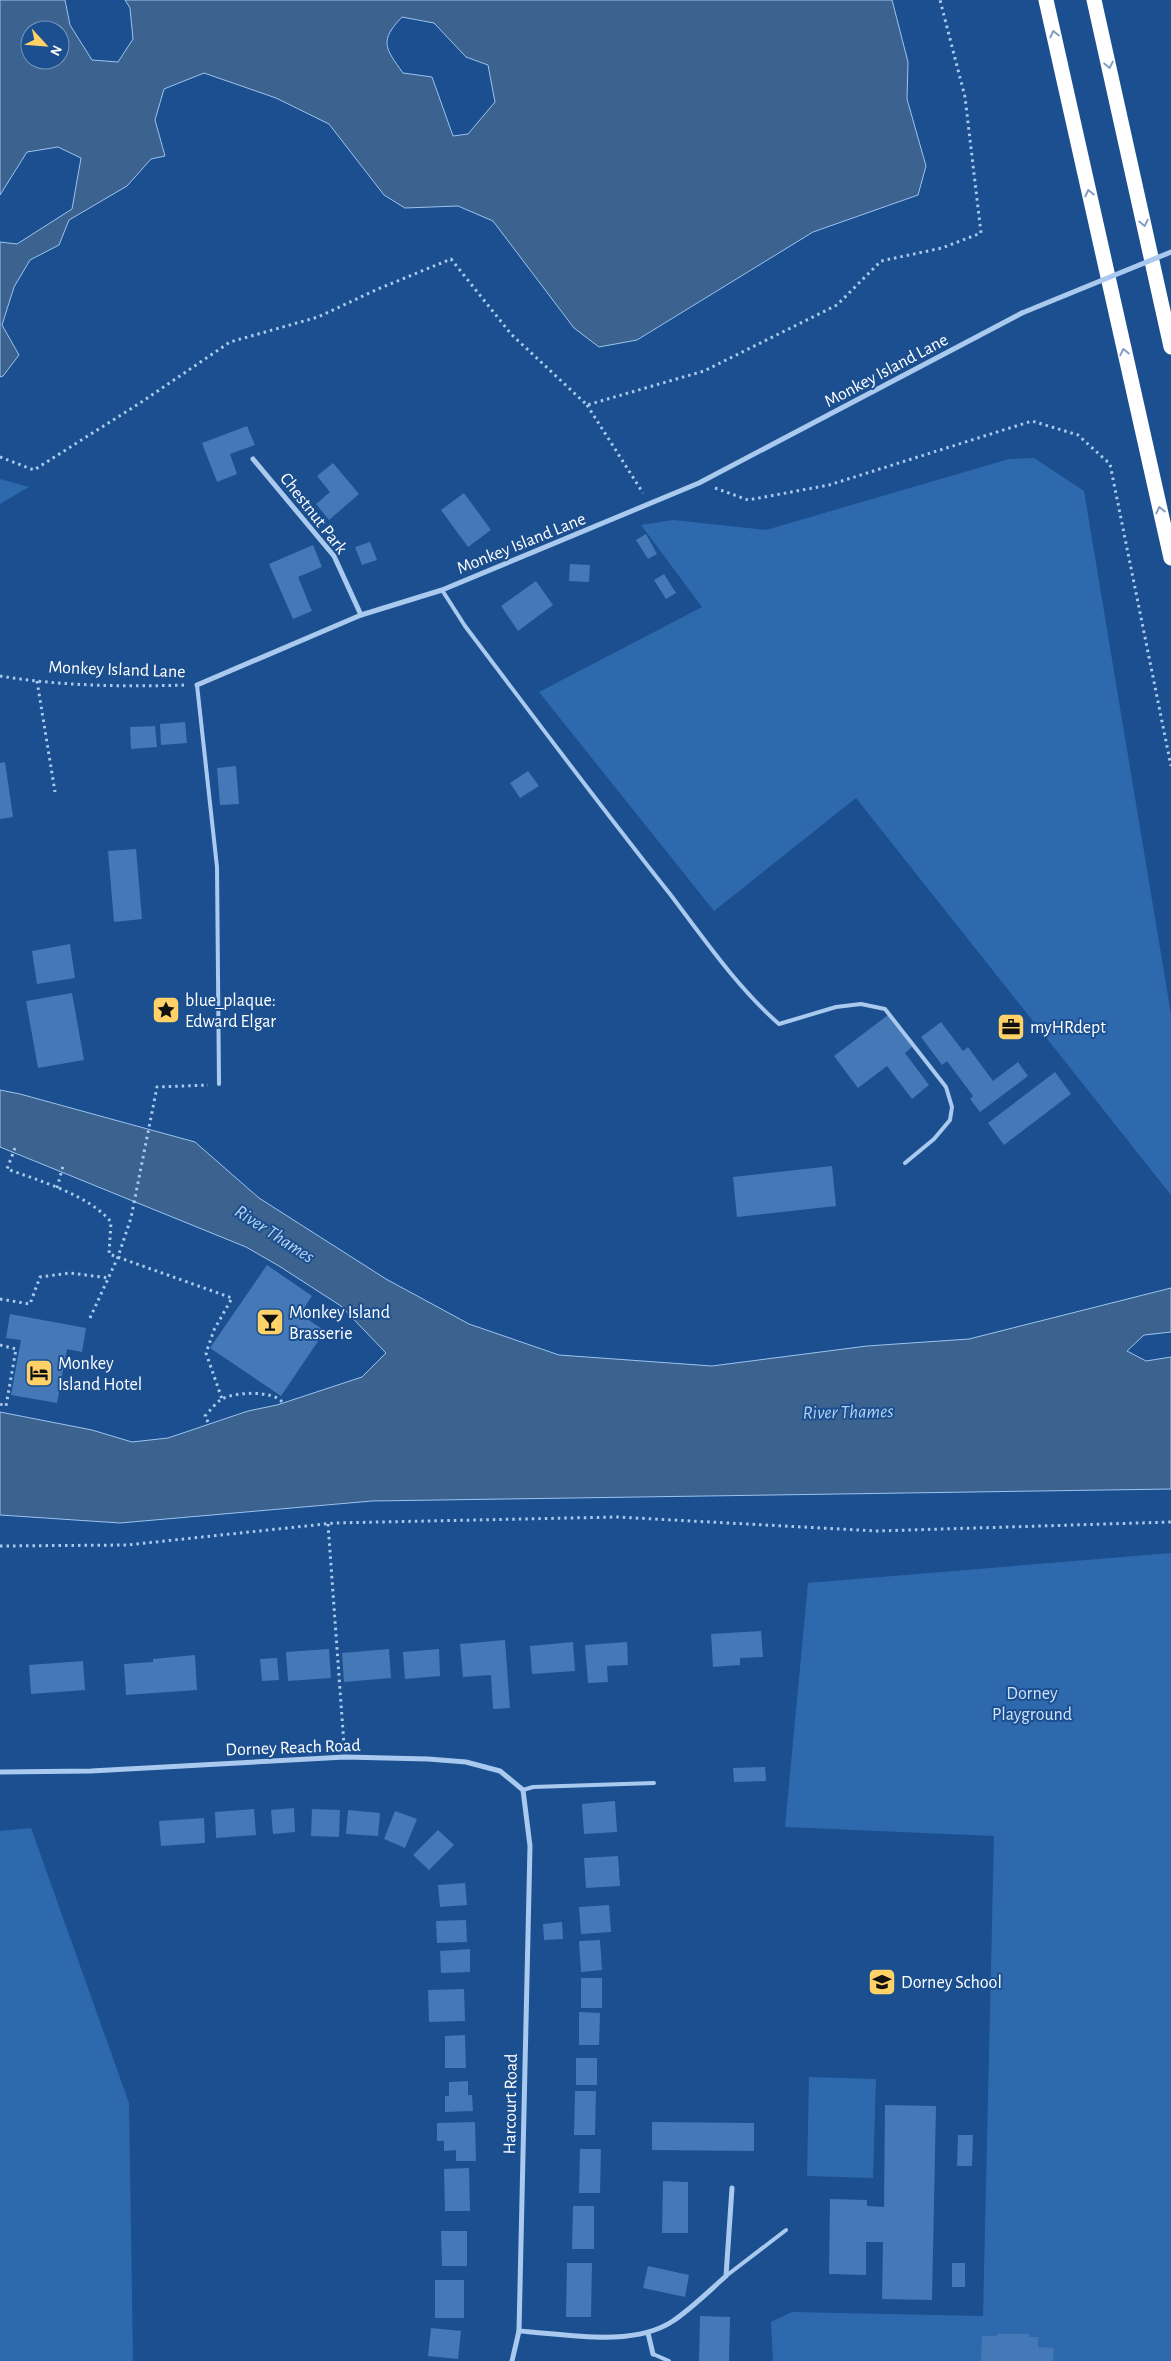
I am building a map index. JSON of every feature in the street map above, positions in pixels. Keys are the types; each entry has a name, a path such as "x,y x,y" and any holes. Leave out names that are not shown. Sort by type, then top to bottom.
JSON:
{"highway":[{"path":"1046,0 1171,558"},
{"path":"1094,0 1171,347"}],"street":[{"name":"Monkey Island Lane","path":"197,685 362,615 442,590 651,505 699,483 1022,313 1171,252"},
{"name":"Chestnut Park","path":"252,459 334,556 362,615"},
{"name":"Dorney Reach Road","path":"0,1772 91,1771 345,1757 466,1762 500,1771 523,1790"},
{"name":"Harcourt Road","path":"512,2361 519,2331 530,1846 523,1790"},
{"path":"519,2331 619,2338 648,2333 673,2321 726,2276 732,2188"},
{"path":"648,2333 653,2354"}],"lane":[{"path":"442,590 465,626 633,848 739,983 765,1011 779,1024 836,1007 862,1004 885,1009 946,1087 952,1108 950,1120 934,1139 905,1163"},
{"path":"197,685 217,867 219,1084"},
{"path":"523,1790 534,1787 654,1783"},
{"path":"726,2276 786,2230"},
{"path":"653,2354 669,2361"}],"path":[{"path":"587,405 704,371 838,305 882,261 942,248 981,233 964,97 940,0"},
{"path":"0,457 34,470 140,403 230,342 318,317 378,288 451,259 511,334 587,405 651,505"},
{"path":"699,483 748,500 829,484 1032,421 1078,435 1110,464 1171,766"},
{"name":"Monkey Island Lane","path":"0,676 37,681 135,687 197,685"},
{"path":"37,681 56,792"},
{"path":"90,1318 118,1257 131,1218 157,1087 219,1084"},
{"path":"15,1148 7,1169 57,1188 102,1211 111,1222 109,1254 232,1298 214,1330 206,1352 222,1398"},
{"path":"57,1188 63,1166"},
{"path":"0,1300 30,1304 40,1277 70,1273 109,1278"},
{"path":"0,1345 16,1349 6,1406 0,1404"},
{"path":"208,1422 205,1416 222,1398 260,1392 280,1398 282,1402"},
{"path":"0,1546 127,1545 328,1524 617,1517 877,1531 1171,1522"},
{"path":"328,1524 345,1757"}],"green space":[{"path":"1034,458 1084,491 1171,1014 1171,1195 856,798 714,911 539,692 702,607 641,525 673,520 766,530 1009,459"},
{"path":"0,479 29,487 0,504"},
{"name":"Dorney Playground","path":"1171,1553 1171,2361 773,2361 771,2322 792,2312 983,2316 994,1836 785,1827 808,1583"},
{"path":"31,1828 129,2103 133,2361 0,2361 0,1831"},
{"path":"809,2077 876,2079 873,2178 807,2176"}],"water":[{"path":"0,0 65,0 69,20 20,20 20,70 70,70 70,25 92,60 118,62 133,39 130,8 125,0 892,0 908,62 907,99 926,166 918,195 813,232 637,340 599,347 574,328 493,221 458,206 405,208 384,195 329,124 276,98 204,73 164,89 155,120 165,156 151,159 127,186 69,220 59,245 30,260 14,287 2,325 19,355 3,376 0,377 0,242 17,244 72,209 81,158 58,147 27,152 0,195","holes":["402,17 434,23 466,57 488,65 495,102 468,134 453,136 432,77 403,73 392,57 387,45 390,32"]},
{"name":"River Thames","path":"0,1090 195,1142 259,1198 386,1279 469,1324 559,1355 712,1366 867,1346 969,1339 1171,1288 1171,1332 1144,1335 1127,1351 1146,1361 1171,1357 1171,1489 372,1501 120,1523 0,1515 0,1412 92,1430 132,1442 168,1438 248,1411 277,1405 362,1377 386,1353 341,1306 246,1247 0,1147"}],"building":[{"path":"247,426 255,445 230,454 237,474 217,482 202,443"},
{"path":"333,463 359,494 329,520 316,504 330,492 317,476"},
{"path":"464,493 491,530 468,547 441,510"},
{"path":"646,534 657,554 648,559 636,540"},
{"path":"370,542 377,560 362,565 355,547"},
{"path":"313,545 322,567 298,577 312,611 293,619 269,564"},
{"path":"570,564 590,565 589,582 569,581"},
{"path":"664,574 676,593 666,599 654,580"},
{"path":"536,581 553,605 518,631 501,606"},
{"path":"185,722 187,743 161,745 160,724"},
{"path":"155,726 157,747 131,749 130,727"},
{"path":"5,762 13,817 0,819 0,763"},
{"path":"236,766 239,804 220,805 217,768"},
{"path":"528,771 539,786 520,798 510,783"},
{"path":"136,849 142,919 114,922 108,851"},
{"path":"70,944 75,978 37,984 32,951"},
{"path":"72,993 84,1060 38,1068 26,1001"},
{"path":"888,1015 912,1047 905,1053 929,1085 912,1099 887,1066 858,1088 834,1056"},
{"path":"941,1022 963,1051 968,1047 993,1081 1018,1062 1028,1076 980,1112 970,1099 973,1096 947,1061 942,1065 921,1037"},
{"path":"1055,1072 1071,1094 1004,1145 988,1123"},
{"path":"832,1166 836,1206 737,1217 733,1177"},
{"name":"Monkey Island Brasserie","path":"267,1265 312,1296 300,1314 325,1331 281,1396 210,1348"},
{"name":"Monkey Island Hotel","path":"10,1314 86,1328 82,1352 67,1349 57,1403 11,1395 21,1340 6,1338"},
{"path":"761,1631 763,1657 740,1658 740,1665 713,1667 711,1634"},
{"path":"505,1640 510,1708 493,1709 491,1675 463,1677 460,1644"},
{"path":"573,1642 575,1671 532,1674 530,1646"},
{"path":"627,1642 628,1665 607,1666 608,1682 588,1683 585,1645"},
{"path":"329,1649 331,1678 288,1681 286,1652"},
{"path":"389,1649 391,1678 344,1682 342,1653"},
{"path":"439,1649 440,1676 405,1679 403,1652"},
{"path":"195,1655 197,1690 126,1695 124,1664 153,1662 153,1659"},
{"path":"277,1658 279,1680 262,1681 260,1659"},
{"path":"83,1661 85,1690 31,1694 29,1665"},
{"path":"765,1767 766,1781 734,1782 733,1768"},
{"path":"615,1801 617,1832 584,1834 582,1804"},
{"path":"294,1808 295,1832 273,1834 271,1810"},
{"path":"254,1809 256,1835 216,1838 215,1812"},
{"path":"312,1809 340,1810 339,1837 311,1836"},
{"path":"348,1810 380,1813 378,1836 346,1834"},
{"path":"395,1811 417,1819 405,1848 384,1839"},
{"path":"204,1818 205,1843 161,1846 159,1821"},
{"path":"438,1830 454,1845 429,1870 413,1855"},
{"path":"618,1856 620,1886 586,1888 584,1858"},
{"path":"465,1883 467,1905 440,1907 438,1885"},
{"path":"609,1905 611,1932 581,1934 579,1907"},
{"path":"466,1920 467,1942 437,1943 436,1921"},
{"path":"562,1922 563,1939 544,1940 543,1924"},
{"path":"600,1940 602,1970 581,1972 579,1941"},
{"path":"470,1949 470,1972 441,1973 440,1951"},
{"path":"581,1978 602,1978 602,2008 581,2008"},
{"path":"464,1989 465,2021 429,2022 428,1990"},
{"path":"579,2012 600,2013 599,2045 579,2045"},
{"path":"465,2035 466,2068 445,2068 445,2036"},
{"path":"576,2058 597,2058 597,2085 576,2085"},
{"path":"468,2081 468,2095 472,2095 473,2111 445,2112 445,2096 449,2096 449,2082"},
{"path":"575,2091 596,2091 595,2135 574,2135"},
{"path":"885,2105 936,2106 932,2300 882,2299 883,2242 866,2242 866,2275 829,2274 830,2199 867,2200 867,2206 884,2207"},
{"path":"475,2122 476,2161 456,2161 456,2150 444,2151 444,2141 437,2141 437,2123"},
{"path":"652,2122 754,2123 754,2151 652,2150"},
{"path":"958,2135 973,2135 972,2166 957,2166"},
{"path":"580,2149 601,2149 600,2193 579,2193"},
{"path":"469,2168 470,2211 445,2211 444,2169"},
{"path":"663,2181 688,2182 688,2233 662,2233"},
{"path":"573,2206 594,2206 594,2249 572,2249"},
{"path":"441,2231 467,2231 467,2266 442,2266"},
{"path":"567,2263 592,2263 591,2317 566,2317"},
{"path":"952,2263 965,2263 965,2287 952,2287"},
{"path":"648,2266 689,2275 685,2297 643,2288"},
{"path":"435,2280 464,2280 464,2318 435,2318"},
{"path":"700,2316 730,2317 729,2361 699,2361"},
{"path":"431,2328 461,2331 458,2359 428,2356"},
{"path":"997,2334 1029,2334 1029,2337 1038,2337 1038,2347 1054,2348 1053,2361 981,2361 982,2336 997,2336"}],"place":[{"name":"blue_plaque: Edward Elgar","path":"166,1010"},
{"name":"myHRdept","path":"1011,1027"},
{"name":"Monkey Island Brasserie","path":"270,1322"},
{"name":"Monkey Island Hotel","path":"39,1373"},
{"name":"Dorney School","path":"882,1982"}]}
